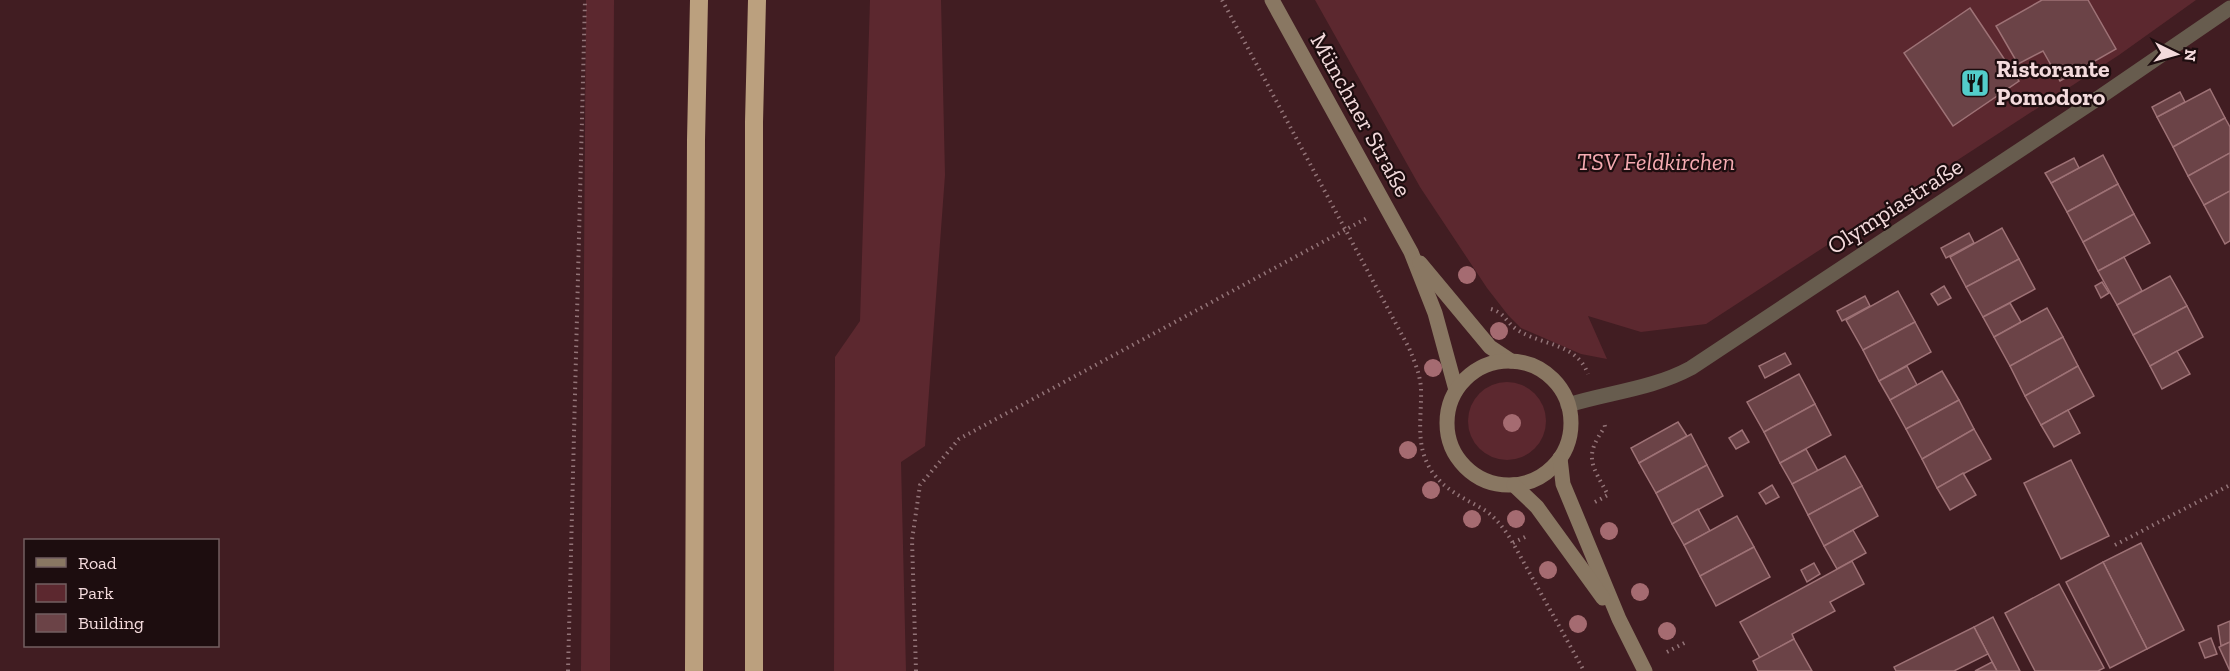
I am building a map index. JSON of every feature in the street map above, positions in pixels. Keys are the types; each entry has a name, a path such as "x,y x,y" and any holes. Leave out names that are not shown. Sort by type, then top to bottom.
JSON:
{"highway":[{"path":"694,671 696,140 699,0"},
{"path":"754,671 754,122 758,0"}],"street":[{"name":"Münchner Straße","path":"1272,0 1411,252 1435,313 1456,390"},
{"name":"Olympiastraße","path":"1568,405 1597,396 1652,385 1691,368 2097,99 2230,8"},
{"name":"Münchner Straße","path":"1411,252 1490,347 1511,361 1524,363 1547,374 1559,388 1568,405"},
{"path":"1511,361 1495,362 1480,368 1466,378 1456,390 1450,403 1447,430 1450,444 1465,467 1488,481 1514,485 1540,476 1560,458 1570,432 1568,405"},
{"path":"1560,458 1563,484 1619,620 1645,671"},
{"path":"1514,485 1537,507 1619,620"}],"path":[{"path":"568,671 585,0"},
{"path":"1222,0 1409,348 1421,387 1418,429 1422,452 1433,472 1447,489 1487,512 1503,528 1584,671"},
{"path":"916,671 912,540 920,486 959,439 1347,230 1385,207"},
{"path":"1465,318 1483,307 1500,311 1515,328 1577,356 1586,367 1605,427 1594,442 1590,456 1608,495"},
{"path":"2115,545 2230,485"},
{"path":"1667,652 1688,641"}],"green space":[{"path":"586,0 614,0 610,671 581,671"},
{"path":"870,0 941,0 945,175 925,446 901,462 906,671 834,671 835,357 860,321"},
{"name":"TSV Feldkirchen","path":"1315,0 2196,0 2119,55 1706,324 1641,332 1588,316 1607,359 1581,354 1521,328 1508,315 1487,288 1420,187"},
{"path":"1499,382 1515,382 1529,388 1540,399 1546,413 1546,429 1540,443 1529,454 1515,460 1499,460 1485,454 1474,443 1468,429 1468,413 1474,399 1485,388"}],"building":[{"path":"2042,0 2088,0 2116,49 2060,81 2043,51 2018,64 1996,26"},
{"path":"1970,8 2019,81 1953,126 1904,53"},
{"path":"2210,89 2225,118 2173,147 2157,117"},
{"path":"2180,92 2185,102 2157,117 2152,107"},
{"path":"2225,118 2230,127 2230,153 2188,176 2173,147"},
{"path":"2230,153 2230,191 2204,205 2188,176"},
{"path":"2103,155 2118,184 2067,212 2051,183"},
{"path":"2074,158 2079,168 2051,183 2045,173"},
{"path":"2118,184 2134,214 2083,242 2067,212"},
{"path":"2230,191 2230,241 2225,244 2204,205"},
{"path":"2134,214 2150,243 2098,271 2083,242"},
{"path":"2002,228 2019,259 1966,287 1950,257"},
{"path":"1969,233 1974,243 1946,258 1941,248"},
{"path":"2124,257 2142,291 2117,305 2098,271"},
{"path":"2019,259 2035,289 1983,317 1966,287"},
{"path":"2170,276 2187,306 2133,335 2117,305"},
{"path":"2102,282 2109,293 2101,298 2095,286"},
{"path":"1944,286 1951,298 1938,305 1931,294"},
{"path":"1898,291 1915,322 1863,350 1846,320"},
{"path":"1865,296 1870,306 1842,321 1837,311"},
{"path":"2010,303 2021,322 1994,337 1983,317"},
{"path":"2187,306 2203,337 2150,366 2133,335"},
{"path":"2047,308 2063,337 2010,366 1994,337"},
{"path":"1915,322 1931,352 1879,381 1863,350"},
{"path":"2063,337 2078,366 2025,396 2010,366"},
{"path":"2177,351 2190,374 2162,389 2150,366"},
{"path":"1785,353 1791,364 1765,378 1759,366"},
{"path":"1907,366 1917,385 1890,400 1879,381"},
{"path":"2078,366 2094,396 2041,425 2025,396"},
{"path":"1942,371 1959,400 1906,429 1890,400"},
{"path":"1799,374 1815,404 1764,432 1747,402"},
{"path":"1959,400 1974,429 1922,459 1906,429"},
{"path":"1815,404 1831,435 1780,463 1764,432"},
{"path":"2068,410 2080,433 2054,447 2041,425"},
{"path":"1678,422 1687,436 1639,463 1631,448"},
{"path":"1974,429 1991,459 1937,488 1922,459"},
{"path":"1742,430 1749,442 1736,449 1729,438"},
{"path":"1691,434 1707,465 1656,493 1639,463"},
{"path":"1806,449 1818,471 1792,484 1780,463"},
{"path":"1845,456 1862,486 1808,515 1792,484"},
{"path":"2071,460 2109,536 2061,559 2024,483"},
{"path":"1707,465 1723,496 1672,524 1656,493"},
{"path":"1963,473 1976,495 1950,510 1937,488"},
{"path":"1772,485 1779,497 1766,504 1759,493"},
{"path":"1862,486 1878,516 1824,546 1808,515"},
{"path":"1698,509 1710,531 1684,545 1672,524"},
{"path":"1737,516 1754,547 1700,576 1684,545"},
{"path":"1853,530 1866,553 1837,569 1824,546"},
{"path":"2141,543 2184,630 2147,649 2103,562"},
{"path":"1754,547 1770,577 1716,606 1700,576"},
{"path":"1852,561 1864,584 1830,602 1835,611 1792,634 1794,639 1760,658 1740,622"},
{"path":"2103,562 2147,649 2110,668 2066,582"},
{"path":"1814,563 1820,574 1807,582 1801,570"},
{"path":"2059,584 2104,668 2098,671 2035,671 2005,613"},
{"path":"1993,617 2020,671 1997,671 1974,627"},
{"path":"2230,621 2230,642 2221,646 2218,626"},
{"path":"1974,627 1988,654 1954,671 1896,671 1894,667"},
{"path":"2211,638 2217,654 2205,658 2199,643"},
{"path":"1794,639 1812,671 1758,671 1753,661"},
{"path":"2230,642 2230,671 2219,647"},
{"path":"1992,662 1997,671 1975,671"}],"place":[{"name":"Ristorante Pomodoro","path":"1975,83"}]}
